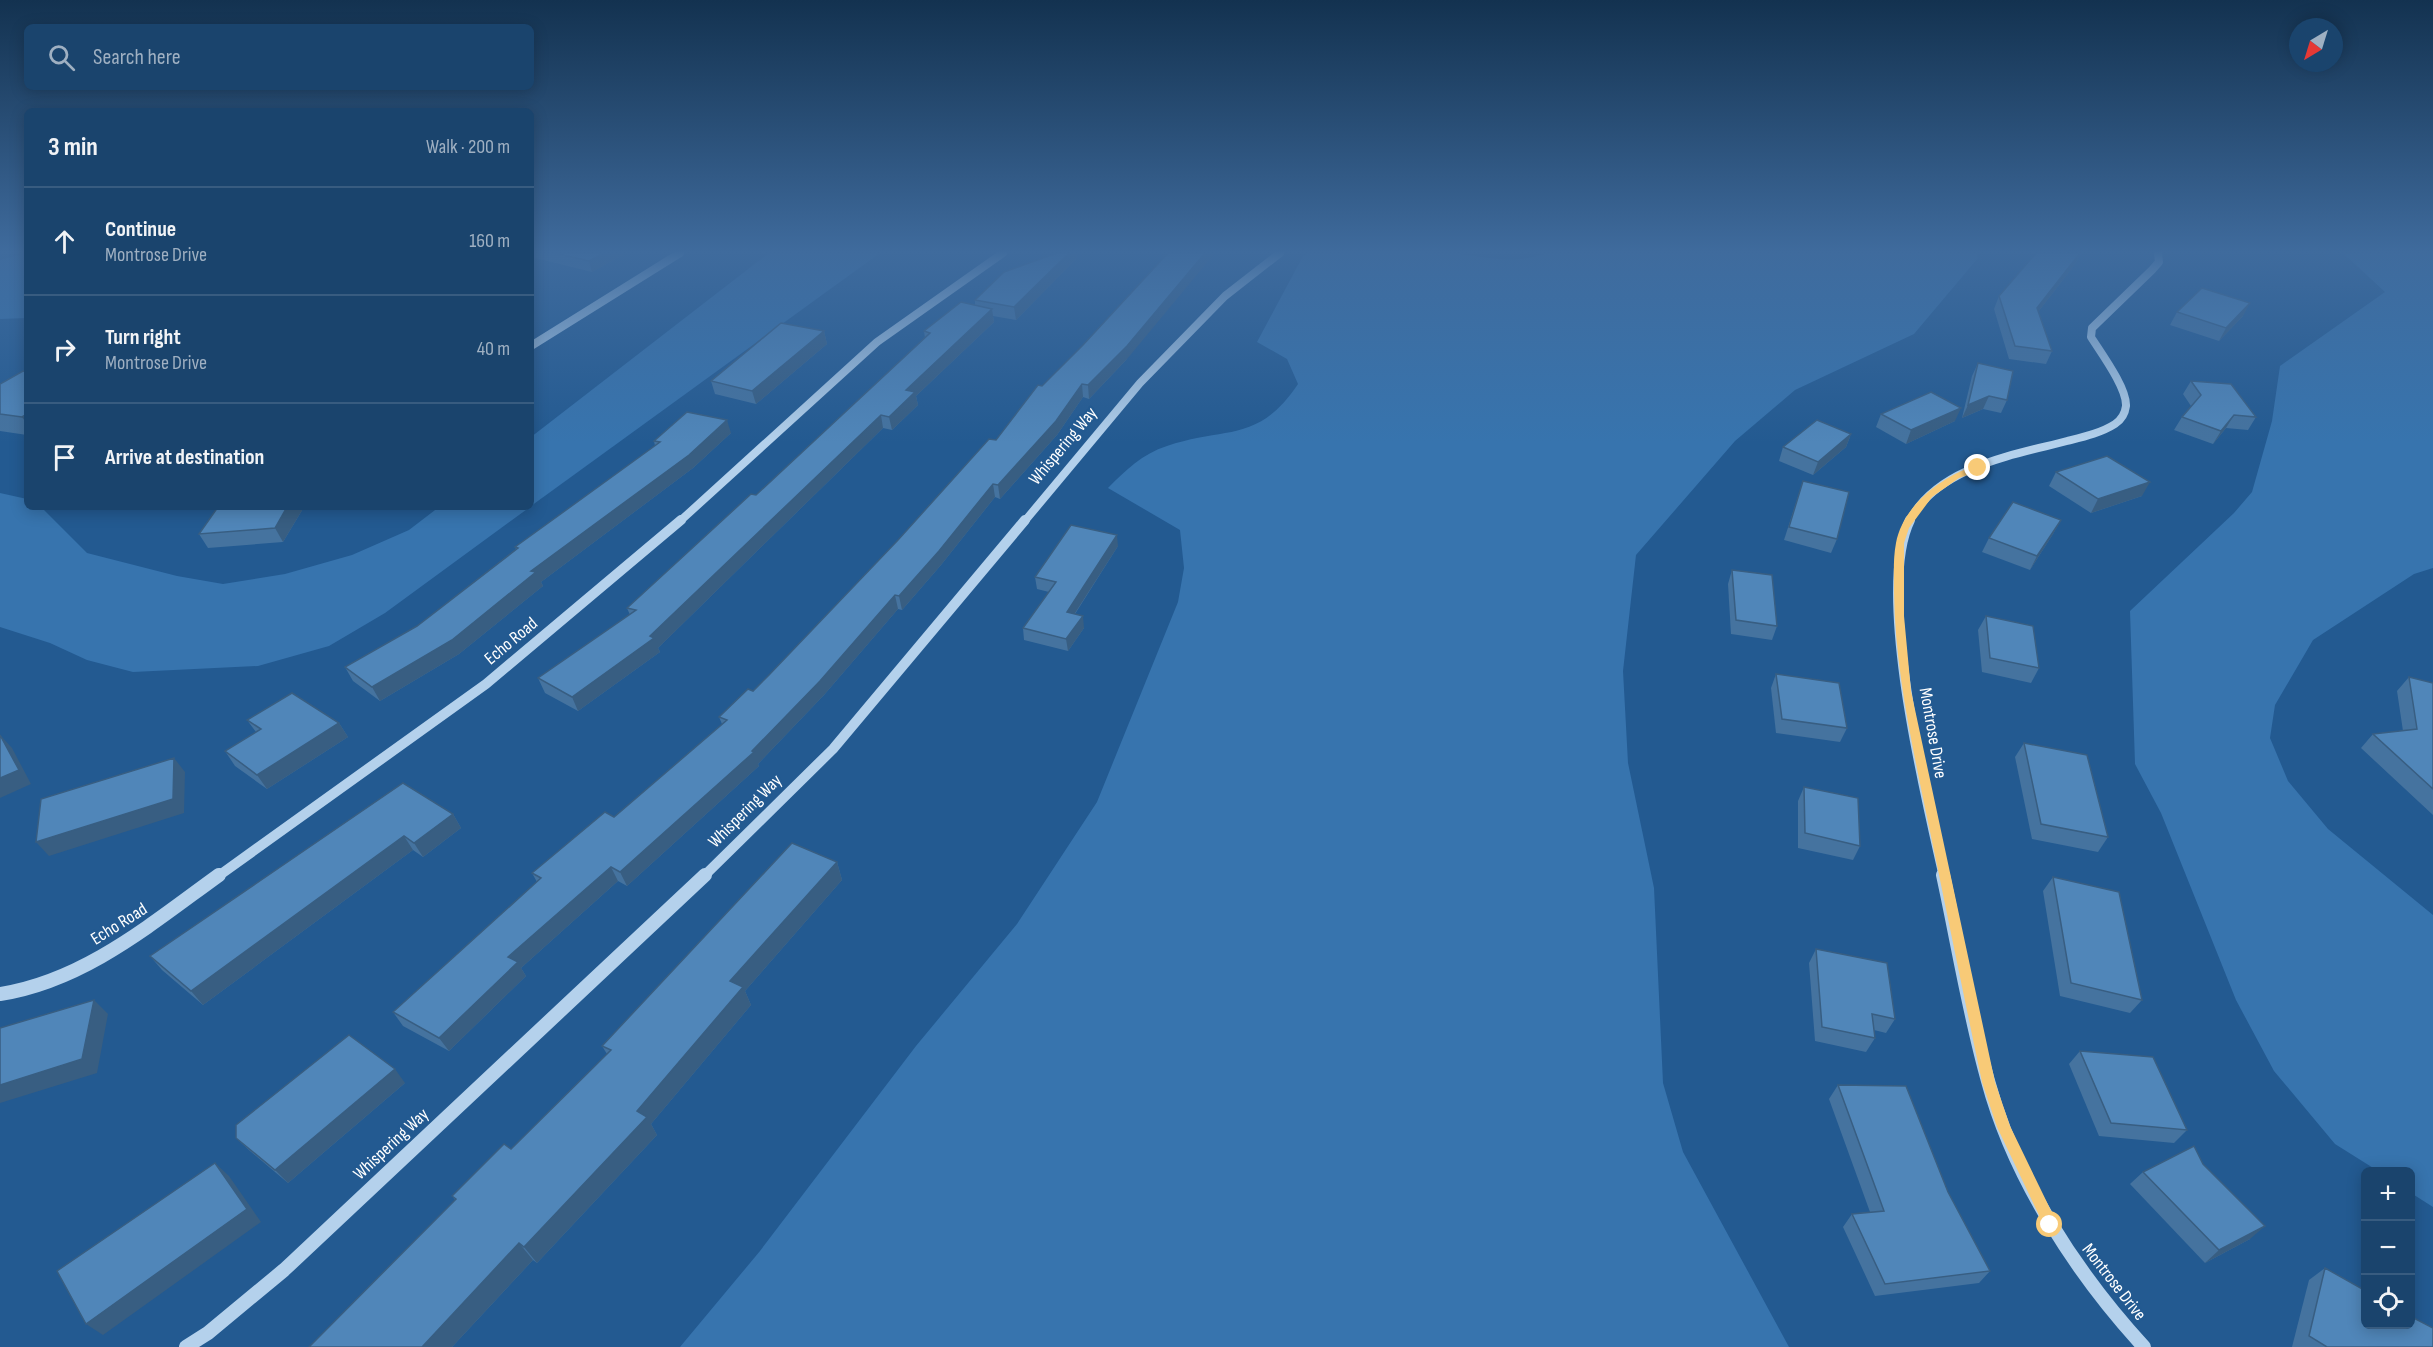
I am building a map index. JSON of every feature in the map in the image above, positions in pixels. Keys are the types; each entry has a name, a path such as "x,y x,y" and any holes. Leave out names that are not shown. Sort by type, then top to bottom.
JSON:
{"street":[{"path":"534,344 579,316"},
{"name":"Echo Road","path":"0,994 16,992 50,981 113,951 486,684 680,521 877,342 914,316"},
{"name":"Whispering Way","path":"186,1347 208,1333 284,1270 735,847 833,748 1140,382 1205,316"},
{"name":"Montrose Drive","path":"2103,316 2092,328 2091,337 2121,385 2127,405 2124,415 2105,430 1956,476 1929,495 1905,528 1900,543 1899,616 1908,702 1988,1082 2003,1127 2050,1225 2081,1272 2125,1328 2144,1347"}],"shaded area":[{"path":"0,316 24,316 24,318 0,319"},
{"path":"688,316 793,316 534,504 534,435"},
{"path":"1271,316 1929,316 1914,334 1795,390 1735,441 1636,555 1623,671 1628,763 1654,888 1663,1083 1683,1152 1789,1347 680,1347 760,1251 916,1046 1017,924 1097,802 1178,602 1184,568 1180,530 1108,488 1135,463 1158,449 1254,425 1269,416 1283,403 1298,384 1287,359 1257,342"},
{"path":"2351,316 2433,316 2433,568 2414,574 2313,640 2275,705 2270,738 2288,781 2328,829 2433,915 2433,1207 2415,1196 2415,1167 2372,1167 2335,1144 2274,1071 2236,1000 2161,813 2135,764 2130,611 2234,513 2252,492 2272,421 2280,366"},
{"path":"0,493 24,498 24,510 44,510 87,553 177,576 223,584 285,574 352,555 409,530 435,510 526,510 385,613 329,646 258,666 133,672 87,660 50,643 0,627"}],"building":[{"path":"943,316 985,316 906,390 915,392 889,417 881,415 650,636 654,638 572,697 538,678 636,610 627,608 751,494 756,495 930,333 924,331"},
{"path":"1110,316 1152,316 1127,346 1088,385 1082,384 1056,421 998,485 993,484 899,596 895,595 820,681 752,751 754,752 620,872 611,867 508,957 518,962 439,1038 393,1012 541,878 532,873 605,812 614,817 727,720 719,717 748,689 753,691 769,675 898,540 989,439 996,440 1038,385 1042,386"},
{"path":"2005,316 2040,316 2052,351 2015,346"},
{"path":"2189,316 2238,316 2226,328"},
{"path":"781,323 824,331 752,391 711,381"},
{"path":"1978,363 2013,371 2007,400 1989,396 1968,405"},
{"path":"24,371 24,416 0,414 0,384"},
{"path":"2191,381 2231,384 2256,417 2234,415 2221,431 2182,417 2201,395"},
{"path":"1931,392 1961,408 1911,430 1881,414"},
{"path":"687,412 727,420 689,455 531,571 536,572 452,640 372,687 345,667 417,626 518,548 515,547 660,442 654,441"},
{"path":"1817,420 1851,434 1818,462 1783,447"},
{"path":"2107,456 2150,482 2098,499 2056,472"},
{"path":"1803,481 1849,492 1837,539 1789,527"},
{"path":"2013,502 2061,520 2037,556 1989,538"},
{"path":"216,510 285,510 275,528 199,534"},
{"path":"1071,525 1117,535 1067,612 1083,616 1066,639 1023,628 1056,582 1035,577"},
{"path":"1732,570 1772,575 1777,626 1736,620"},
{"path":"1986,616 2033,626 2039,668 1990,658"},
{"path":"1776,674 1839,683 1847,728 1782,719"},
{"path":"2409,677 2433,683 2433,789 2373,734 2417,729"},
{"path":"292,693 339,723 257,775 225,751 261,729 247,720"},
{"path":"0,735 19,770 0,778"},
{"path":"2024,743 2087,755 2108,837 2041,824"},
{"path":"174,758 173,799 36,842 41,799"},
{"path":"403,783 453,814 414,843 404,836 191,991 150,956"},
{"path":"1804,787 1858,798 1860,846 1805,833"},
{"path":"792,843 837,862 730,981 743,987 637,1111 647,1117 524,1247 519,1243 422,1347 309,1347 456,1199 452,1196 504,1144 511,1149 611,1050 602,1046"},
{"path":"2053,877 2119,892 2142,1000 2071,983"},
{"path":"1816,949 1887,963 1895,1019 1872,1014 1875,1038 1822,1027"},
{"path":"94,1000 82,1059 0,1085 0,1028"},
{"path":"349,1035 395,1069 275,1170 236,1138 236,1125"},
{"path":"2080,1051 2153,1057 2187,1130 2111,1123"},
{"path":"1838,1085 1906,1086 1948,1192 1990,1271 1885,1284 1852,1214 1884,1211"},
{"path":"2194,1146 2203,1164 2265,1226 2219,1250 2143,1172"},
{"path":"215,1163 247,1209 86,1324 57,1271"},
{"path":"2325,1268 2361,1288 2361,1329 2415,1329 2415,1319 2433,1328 2433,1347 2327,1347 2309,1336"}],"route":[{"path":"1978,468 1956,476 1929,495 1905,528 1900,543 1899,616 1906,691 1920,769 1988,1082 2003,1127 2050,1225"}]}
